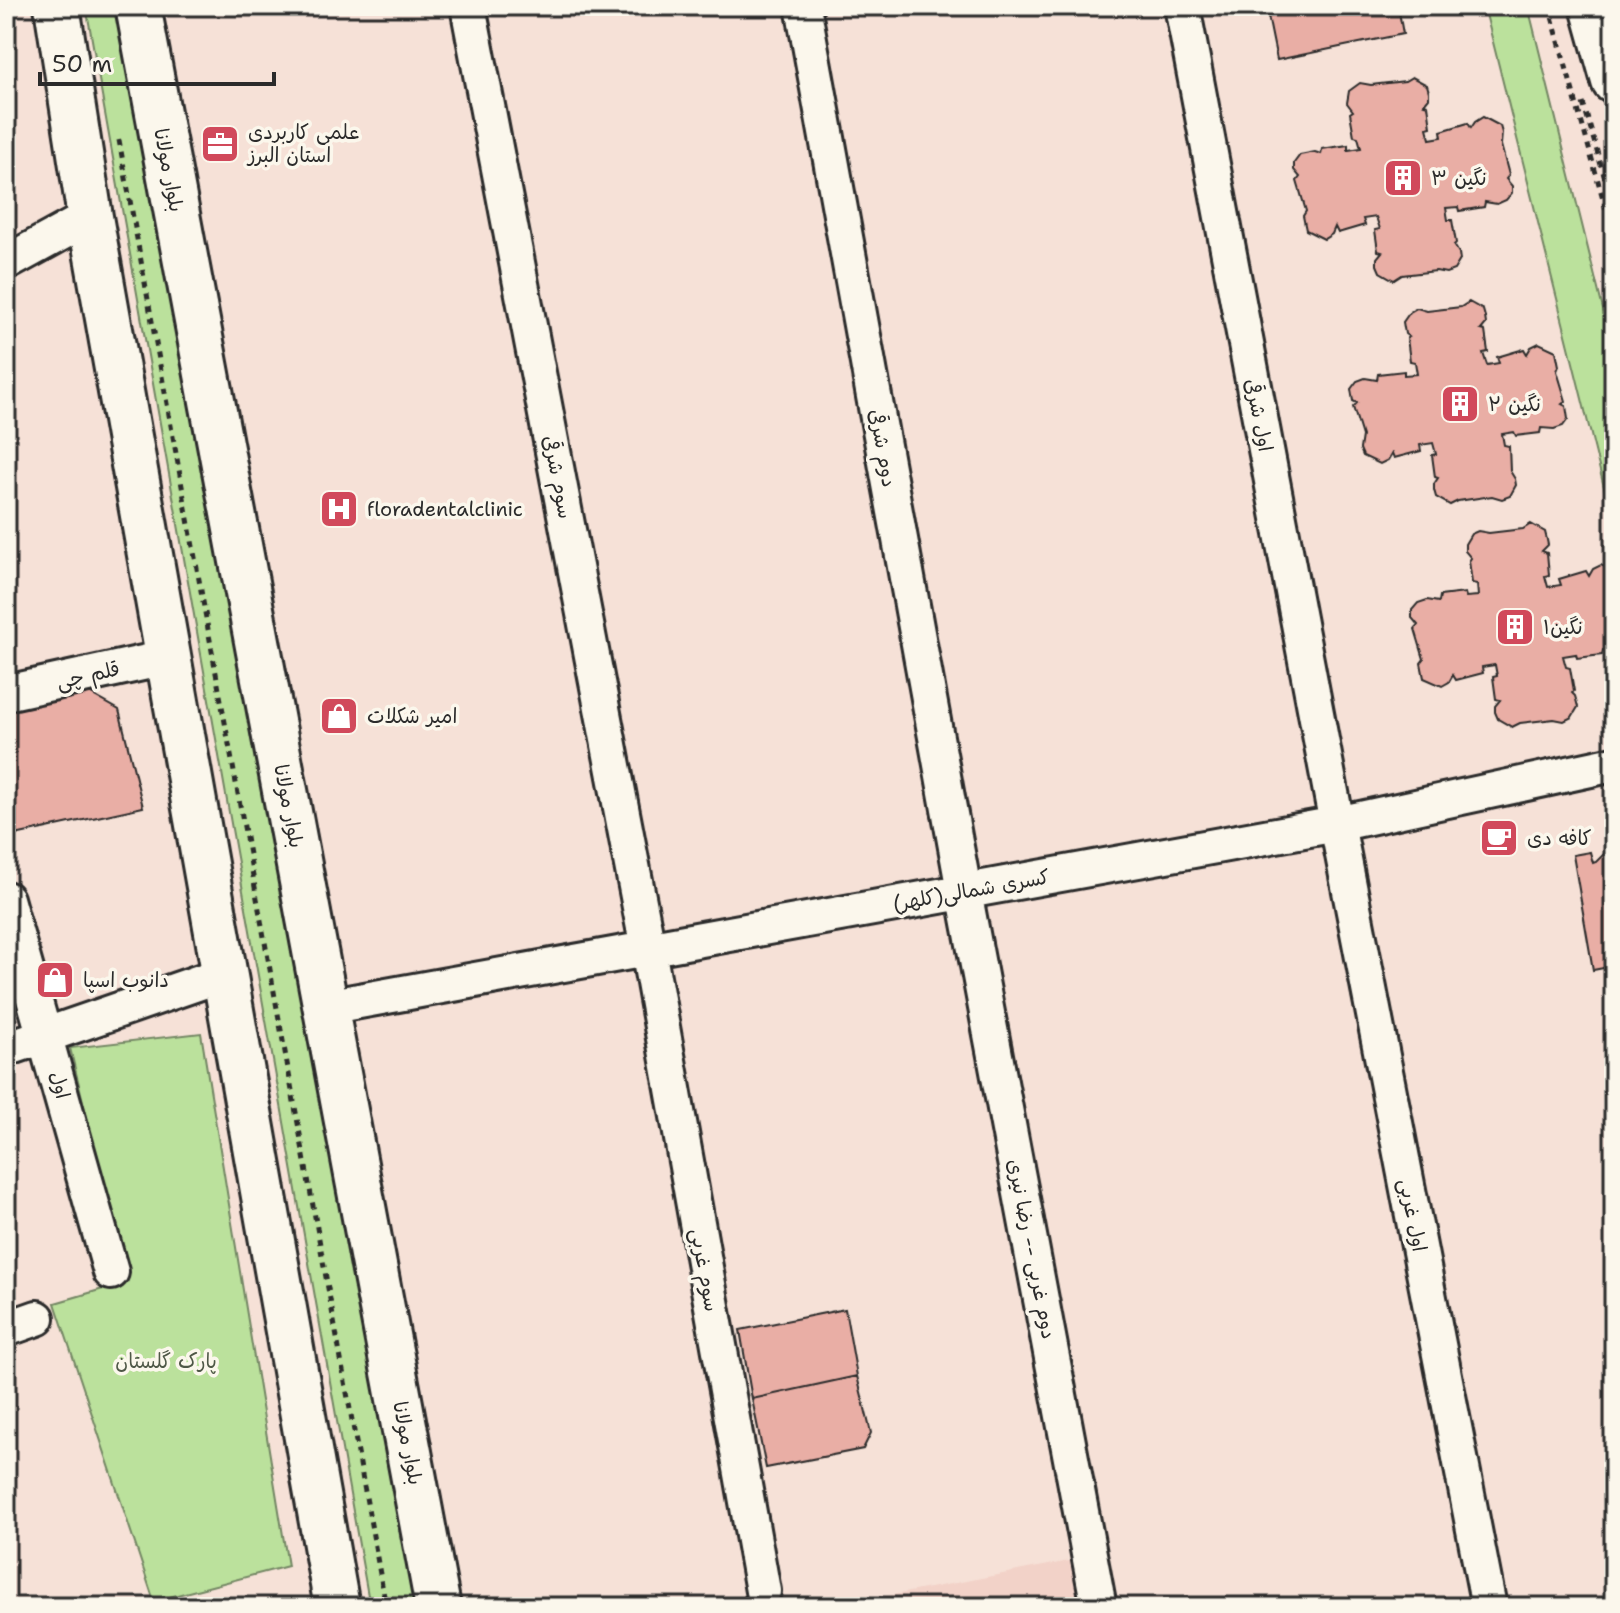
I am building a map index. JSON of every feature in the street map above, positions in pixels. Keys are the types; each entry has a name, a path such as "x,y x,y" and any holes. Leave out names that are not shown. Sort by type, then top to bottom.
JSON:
{"main road":[{"path":"57,6 90,217 337,1607"},
{"name":"بلوار مولانا","path":"138,6 438,1607"},
{"path":"1593,6 1614,81"}],"street":[{"name":"سوم شرقی","path":"468,6 648,949"},
{"name":"دوم شرقی","path":"803,6 964,891"},
{"name":"اول شرقی","path":"1182,6 1337,824"},
{"path":"6,263 90,217"},
{"name":"قلم چی","path":"6,693 170,657"},
{"name":"کسری شمالی(کلهر)","path":"326,1007 1337,824 1614,764"},
{"name":"اول غربی","path":"1337,824 1489,1607"},
{"name":"دوم غربی -- رضا نیری","path":"964,891 1099,1607"},
{"name":"اول","path":"6,899 111,1272"},
{"name":"سوم غربی","path":"648,949 763,1591"},
{"path":"6,1049 226,973"}],"path":[{"path":"1549,6 1614,238"},
{"path":"1556,6 1614,210"},
{"path":"117,132 386,1607"}],"shaded area":[{"path":"1090,1557 1099,1607 831,1607"}],"green space":[{"path":"86,6 125,6 418,1607 370,1607"},
{"path":"1484,6 1528,6 1614,354 1614,527"},
{"name":"پارک گلستان","path":"201,1033 288,1566 154,1601 55,1303 127,1282 70,1048"}],"building":[{"path":"1266,6 1398,6 1403,34 1277,60"},
{"name":"نگین ۳","path":"1412,77 1427,85 1429,98 1424,104 1428,105 1430,139 1442,137 1441,131 1468,123 1471,128 1483,117 1500,126 1501,145 1509,175 1506,179 1512,186 1512,193 1497,204 1485,202 1484,207 1459,211 1458,207 1446,208 1448,220 1452,220 1454,245 1460,260 1454,270 1402,275 1394,280 1380,272 1377,265 1377,258 1382,252 1378,251 1375,230 1380,229 1376,217 1363,219 1365,225 1338,233 1335,227 1332,234 1324,239 1306,230 1303,216 1306,211 1297,181 1300,177 1294,170 1294,163 1300,155 1321,154 1322,149 1348,145 1348,150 1361,148 1358,137 1354,136 1350,113 1353,111 1347,103 1349,91 1360,83 1371,85 1405,81"},
{"name":"نگین ۲","path":"1469,302 1483,310 1485,317 1486,324 1481,330 1485,331 1488,352 1483,353 1487,365 1499,363 1497,357 1524,349 1527,354 1531,347 1539,343 1556,351 1557,371 1566,401 1562,404 1566,406 1568,419 1563,426 1554,429 1541,428 1540,433 1502,434 1504,445 1509,446 1510,471 1516,485 1510,496 1458,501 1450,505 1436,497 1434,490 1438,478 1435,477 1433,443 1420,445 1421,451 1394,458 1392,453 1388,460 1380,464 1363,456 1360,449 1362,436 1353,407 1357,403 1353,401 1351,389 1357,381 1365,378 1377,380 1378,374 1404,371 1404,375 1417,374 1415,362 1410,361 1409,337 1405,334 1403,322 1410,312 1417,308 1427,311 1461,307"},
{"name":"نگین۱","path":"1531,524 1545,532 1548,545 1542,551 1547,553 1549,575 1545,576 1548,587 1561,585 1559,579 1586,571 1589,576 1593,569 1601,565 1614,571 1614,651 1603,650 1602,655 1577,658 1576,654 1563,656 1566,667 1570,668 1572,693 1578,707 1572,717 1564,721 1554,719 1520,723 1512,727 1498,719 1495,712 1500,700 1496,699 1495,665 1482,667 1483,673 1456,680 1453,675 1442,686 1424,678 1421,663 1424,659 1415,629 1418,625 1412,618 1412,610 1418,603 1427,600 1439,602 1440,596 1465,593 1466,597 1478,596 1477,584 1472,583 1471,558 1465,551 1471,534 1523,529"},
{"path":"82,689 119,710 143,807 6,837 6,708"},
{"path":"1614,844 1614,966 1593,970 1573,855 1590,852 1593,863"},
{"path":"845,1309 857,1376 752,1399 740,1330"},
{"path":"857,1376 871,1433 863,1449 766,1468 752,1399"}],"place":[{"name":"علمی کاربردی استان البرز","path":"220,144"},
{"name":"نگین ۳","path":"1403,178"},
{"name":"نگین ۲","path":"1460,404"},
{"name":"floradentalclinic","path":"339,509"},
{"name":"نگین۱","path":"1515,627"},
{"name":"امیر شکلات","path":"339,716"},
{"name":"کافه دی","path":"1499,838"},
{"name":"دانوب اسپا","path":"55,980"}]}
